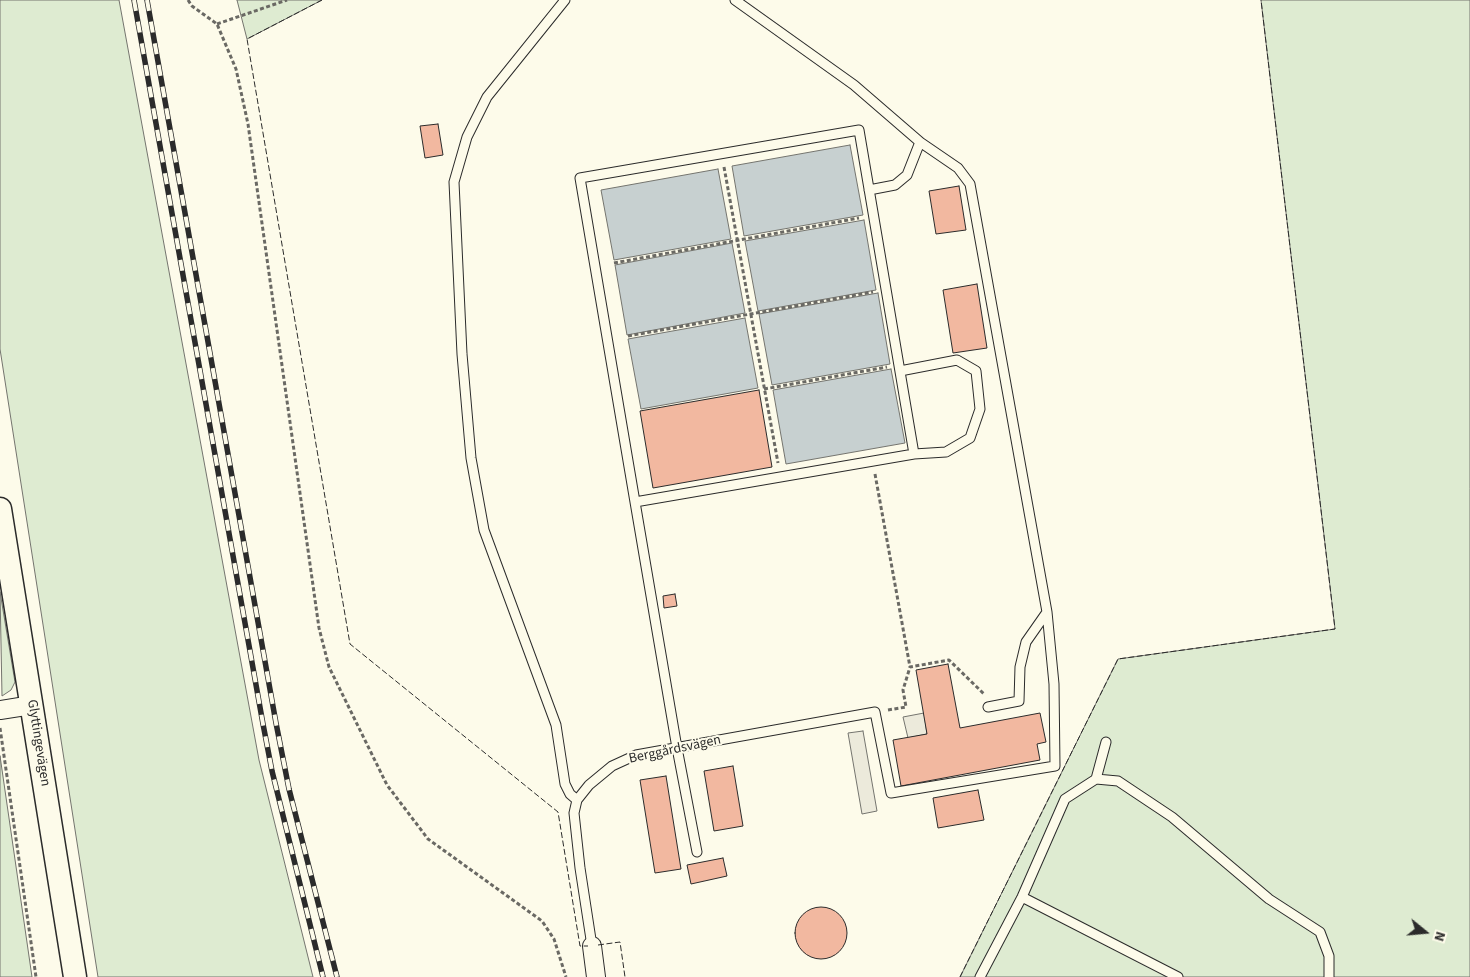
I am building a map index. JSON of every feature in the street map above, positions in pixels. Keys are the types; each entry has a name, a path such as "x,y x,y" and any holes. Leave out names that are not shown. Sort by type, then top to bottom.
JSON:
{"street":[{"name":"Glyttingevägen","path":"0,509 75,977"},
{"path":"0,710 32,705"},
{"path":"592,946 596,977"}],"lane":[{"path":"565,0 486,97 466,138 454,182 462,354 471,458 484,530 556,726 565,784 570,794 577,800 574,812 574,827 592,946"},
{"path":"735,0 854,85 920,142 958,168 970,184 1047,612 1054,684 1055,766 890,793 875,712"},
{"path":"697,852 677,748 580,178 859,130 914,454"},
{"path":"869,190 895,185 907,175 920,142"},
{"path":"635,502 914,454 946,452 970,438 980,409 976,371 957,360 900,371"},
{"path":"988,707 1019,701 1020,667 1026,642 1047,612"},
{"name":"Berggårdsvägen","path":"577,800 589,785 612,766 636,756 875,712"},
{"path":"1096,779 1106,742"},
{"path":"980,977 1022,897 1065,799 1096,779 1118,781 1172,817 1269,899 1320,932 1329,956 1329,977"},
{"path":"1022,897 1178,977"}],"path":[{"path":"188,0 192,6 217,24 236,69 248,124 314,598 328,667 386,784 428,839 542,921 554,939 566,977"},
{"path":"217,24 287,0"},
{"path":"721,154 780,477"},
{"path":"614,263 863,218"},
{"path":"628,336 877,292"},
{"path":"764,389 891,366"},
{"path":"873,461 910,667 903,690 906,707 875,712"},
{"path":"910,667 949,660 985,694 988,707"},
{"path":"0,725 36,977"}],"green space":[{"path":"0,0 119,0 259,760 313,977 98,977 0,349"},
{"path":"237,0 322,0 247,39"},
{"path":"1261,0 1470,0 1470,977 960,977 1118,659 1335,629"},
{"path":"0,592 15,682 11,690 2,696"},
{"path":"0,756 32,977 0,977"}],"shaded area":[{"path":"850,145 863,215 744,236 732,166"},
{"path":"718,169 731,239 614,260 601,190"},
{"path":"864,220 876,290 758,311 745,241"},
{"path":"732,243 745,313 627,335 615,265"},
{"path":"878,293 890,364 772,385 759,314"},
{"path":"745,318 758,388 641,409 628,339"},
{"path":"891,369 905,443 786,464 773,390"},
{"path":"924,713 927,734 908,738 903,717"},
{"path":"863,731 877,811 862,814 848,733"}],"building":[{"path":"438,124 443,155 425,158 420,126"},
{"path":"959,186 966,230 936,234 929,191"},
{"path":"977,284 987,348 953,353 943,290"},
{"path":"759,390 772,467 653,488 640,411"},
{"path":"675,594 677,606 664,608 663,596"},
{"path":"948,664 960,728 1040,713 1046,742 1037,744 1040,760 901,786 893,740 927,734 916,670"},
{"path":"733,766 743,826 714,831 704,771"},
{"path":"666,776 681,869 655,873 640,780"},
{"path":"978,790 984,820 938,828 933,798"},
{"path":"723,858 727,876 691,884 687,865"},
{"path":"816,907 826,907 835,911 843,919 847,933 843,947 835,955 826,959 816,959 807,955 799,947 795,938 795,928 799,919 807,911"}],"railway":[{"path":"134,0 272,771 323,977"},
{"path":"147,0 276,723 289,789 337,977"}],"fence":[{"path":"322,0 247,39 350,644 558,812 580,946 588,946"},
{"path":"960,977 1118,659 1335,629 1261,0"},
{"path":"598,945 620,942 625,977"}]}
